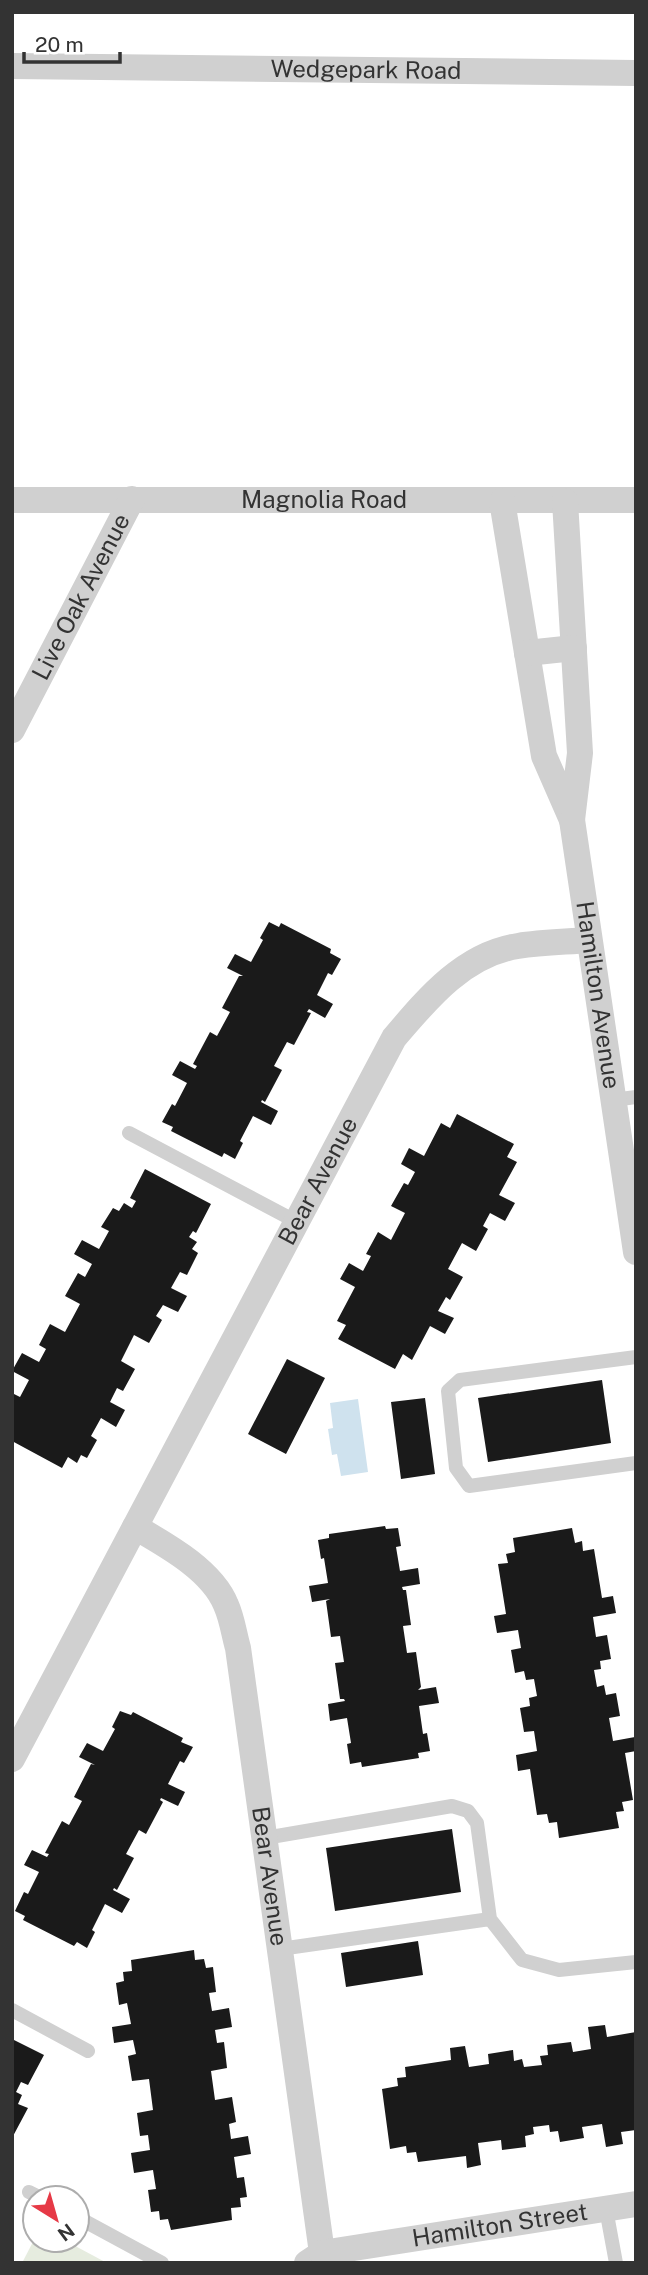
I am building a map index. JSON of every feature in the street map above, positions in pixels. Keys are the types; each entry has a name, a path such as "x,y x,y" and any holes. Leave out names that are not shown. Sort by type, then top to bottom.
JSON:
{"street":[{"name":"Wedgepark Road","path":"12,66 636,73"},
{"name":"Live Oak Avenue","path":"12,730 132,499"},
{"name":"Magnolia Road","path":"12,500 636,500"},
{"name":"Hamilton Avenue","path":"502,501 544,756 572,820"},
{"name":"Hamilton Avenue","path":"565,501 580,753 572,820 589,940 624,1098 636,1252"},
{"path":"527,653 574,648"},
{"name":"Bear Avenue","path":"12,1759 394,1038 427,999 459,971 486,957 516,946 589,940"},
{"name":"Bear Avenue","path":"135,1527 170,1547 200,1569 226,1603 238,1648 280,1949 314,2258"},
{"name":"Hamilton Street","path":"314,2258 636,2204"}],"lane":[{"path":"129,1133 297,1222"},
{"path":"636,1357 460,1380 448,1391 456,1468 469,1486 636,1463"},
{"path":"265,1838 452,1806 468,1811 477,1823 490,1919 522,1960 559,1970 636,1962"},
{"path":"280,1949 490,1919"},
{"path":"12,2011 88,2051"},
{"path":"606,2209 616,2263"},
{"path":"91,2225 162,2263"}],"shaded area":[{"path":"27,2254 90,2254 107,2263 22,2263"}],"water":[{"path":"358,1399 368,1472 341,1476 337,1454 332,1455 328,1429 333,1428 330,1403"}],"building":[{"path":"269,922 279,927 281,923 331,949 330,953 341,959 332,975 328,973 317,995 333,1004 325,1018 309,1009 307,1012 311,1013 294,1045 287,1042 274,1066 282,1070 265,1102 261,1102 278,1111 271,1125 253,1116 240,1141 243,1143 235,1159 224,1153 222,1157 171,1131 173,1127 162,1122 172,1104 175,1106 187,1083 172,1075 180,1061 195,1069 197,1066 193,1064 210,1032 217,1036 230,1012 222,1008 239,976 243,976 227,968 235,954 251,962"},
{"path":"457,1114 514,1144 507,1157 517,1162 499,1195 515,1203 505,1221 490,1213 483,1226 488,1229 476,1251 462,1243 448,1269 463,1277 450,1300 446,1297 438,1311 454,1318 445,1334 430,1326 412,1360 403,1354 395,1369 338,1339 346,1325 337,1321 355,1287 340,1279 349,1263 363,1271 371,1256 366,1254 378,1232 391,1240 405,1213 391,1206 404,1183 408,1185 415,1172 401,1164 409,1148 424,1156 441,1123 450,1128"},
{"path":"145,1169 211,1204 196,1233 193,1231 189,1237 197,1242 192,1249 198,1253 187,1275 180,1272 171,1288 187,1296 178,1312 163,1305 156,1316 162,1320 149,1343 134,1335 121,1361 135,1369 123,1391 117,1388 110,1402 125,1410 116,1427 101,1418 91,1436 97,1440 87,1458 81,1455 77,1463 68,1457 62,1468 12,1441 12,1393 20,1397 29,1380 12,1371 22,1353 39,1362 46,1349 39,1345 50,1324 65,1332 80,1304 65,1296 78,1273 85,1277 92,1264 74,1254 82,1240 99,1249 109,1231 101,1227 113,1208 119,1211 124,1203 132,1208 136,1201 130,1198"},
{"path":"287,1359 325,1378 286,1454 248,1434"},
{"path":"602,1380 611,1443 488,1462 478,1398"},
{"path":"425,1398 435,1474 401,1479 391,1402"},
{"path":"385,1526 386,1529 398,1528 401,1546 396,1547 400,1571 418,1568 420,1584 402,1587 406,1590 411,1625 403,1626 407,1653 416,1652 421,1687 418,1690 436,1687 439,1703 419,1706 423,1734 427,1733 430,1751 418,1753 419,1758 362,1767 361,1762 350,1764 347,1744 351,1743 347,1718 330,1721 328,1704 345,1701 340,1699 335,1663 344,1662 340,1636 331,1637 326,1601 330,1599 312,1602 309,1586 328,1583 318,1540 329,1538 329,1534"},
{"path":"572,1528 575,1543 582,1541 583,1551 594,1549 602,1598 613,1596 616,1613 593,1617 596,1637 607,1635 611,1659 600,1661 601,1669 594,1670 597,1687 604,1685 606,1695 616,1693 620,1716 609,1718 613,1741 635,1737 636,1751 625,1753 633,1800 622,1802 624,1811 616,1812 619,1828 559,1838 557,1822 549,1823 547,1814 537,1815 530,1769 518,1771 516,1755 537,1751 534,1731 524,1732 520,1708 530,1706 529,1698 537,1696 534,1679 526,1680 524,1671 515,1673 511,1650 521,1648 518,1630 497,1633 494,1616 506,1614 498,1564 508,1563 506,1554 515,1552 513,1538"},
{"path":"120,1711 131,1715 133,1712 183,1738 181,1742 193,1747 184,1763 180,1761 168,1784 185,1792 178,1806 161,1798 163,1802 146,1834 139,1830 126,1854 134,1858 117,1890 113,1890 130,1899 122,1913 105,1904 92,1930 95,1932 87,1948 77,1942 74,1946 23,1920 25,1916 15,1911 24,1892 28,1894 39,1872 24,1865 32,1850 47,1857 49,1854 45,1853 62,1821 69,1825 82,1801 74,1797 91,1764 95,1765 79,1757 87,1743 103,1751 115,1729 112,1727"},
{"path":"452,1829 461,1892 335,1911 326,1848"},
{"path":"418,1941 423,1975 346,1987 341,1953"},
{"path":"194,1950 195,1960 204,1959 206,1968 213,1967 216,1992 209,1993 212,2011 229,2008 232,2027 215,2030 217,2043 224,2042 227,2068 211,2071 215,2100 232,2097 236,2122 229,2124 231,2139 248,2136 251,2154 234,2157 237,2178 244,2177 247,2197 240,2198 241,2207 231,2208 232,2220 171,2230 168,2219 160,2220 159,2211 151,2212 148,2190 156,2189 153,2170 134,2173 131,2153 150,2150 148,2135 140,2136 137,2113 153,2110 149,2079 132,2081 128,2056 136,2054 133,2040 114,2043 112,2027 131,2024 127,2003 119,2005 116,1983 124,1981 123,1972 132,1971 131,1960"},
{"path":"605,2025 607,2037 636,2032 636,2130 621,2132 623,2144 606,2147 602,2124 582,2127 584,2138 560,2142 558,2131 550,2132 549,2125 533,2127 534,2134 525,2136 526,2147 502,2150 501,2140 478,2143 481,2165 467,2168 466,2156 418,2162 416,2152 407,2153 406,2146 390,2149 382,2089 398,2086 397,2078 406,2077 405,2067 451,2060 450,2048 465,2046 469,2067 489,2064 488,2054 513,2050 514,2061 522,2059 524,2067 542,2065 540,2056 548,2055 547,2045 571,2042 573,2052 591,2049 588,2027"},
{"path":"12,2039 44,2055 28,2085 21,2082 16,2092 22,2095 18,2104 28,2108 12,2138"}]}
